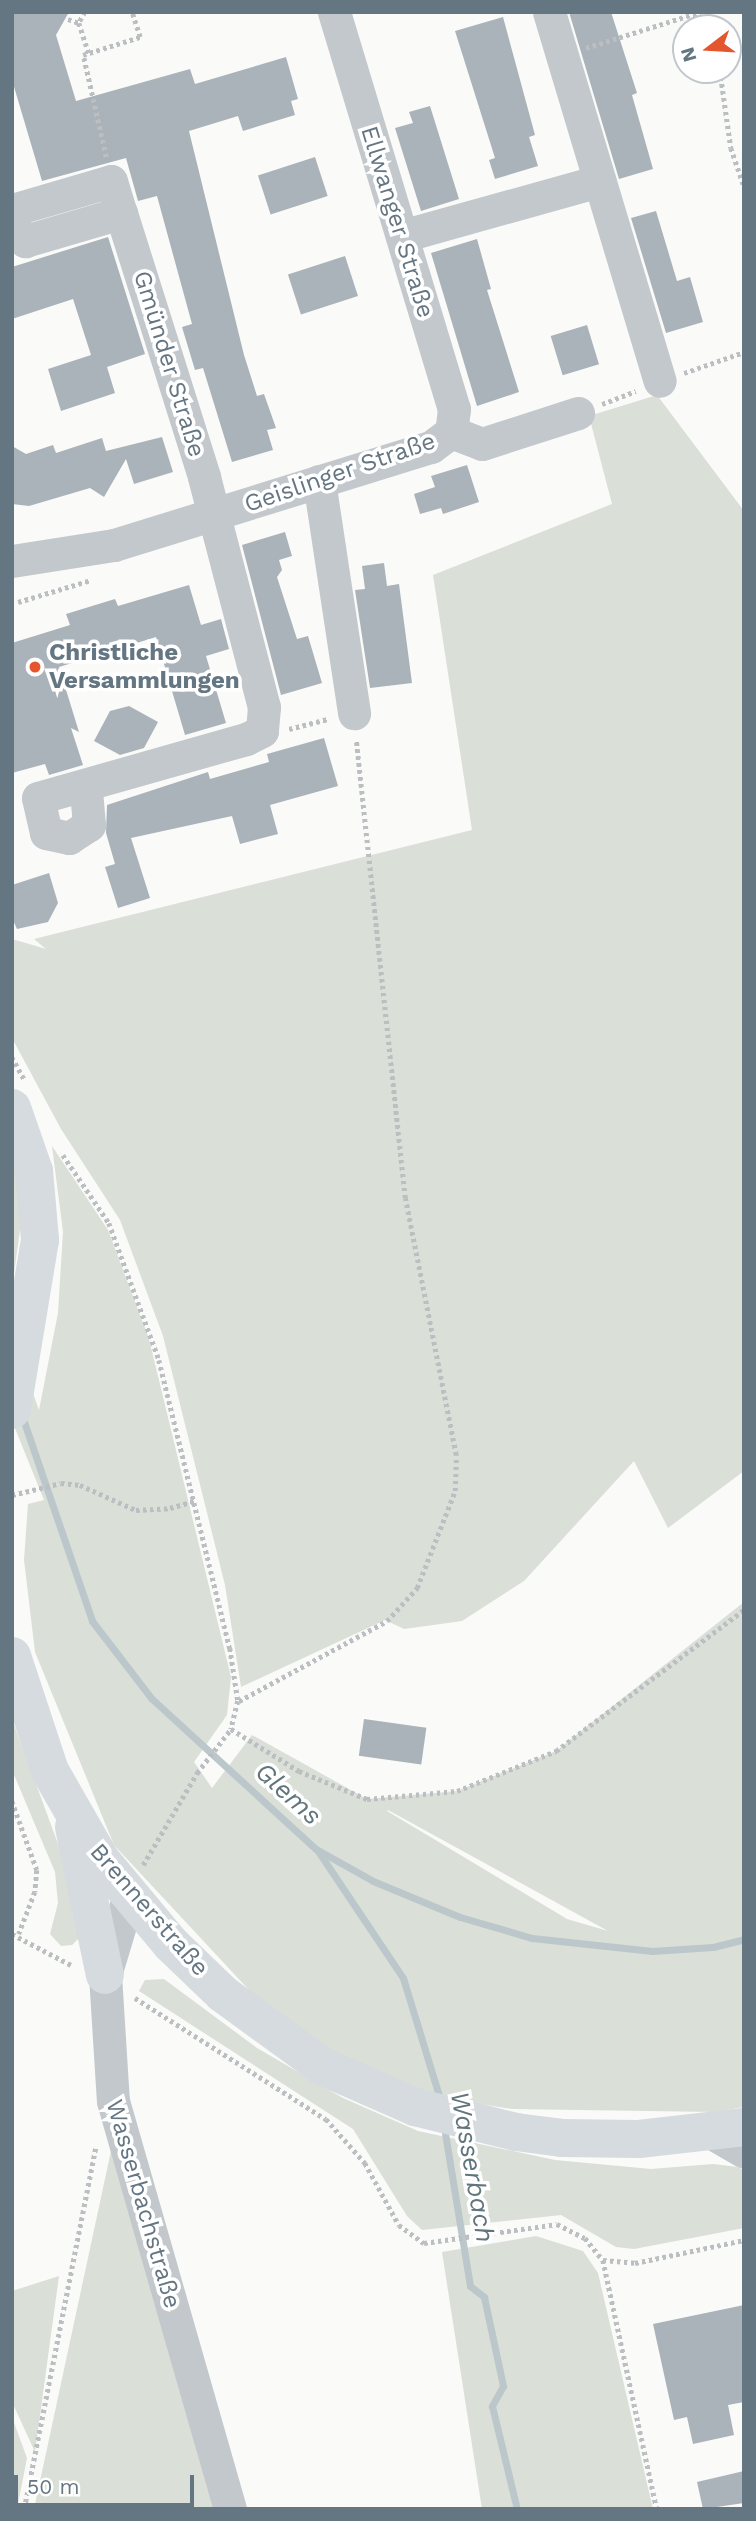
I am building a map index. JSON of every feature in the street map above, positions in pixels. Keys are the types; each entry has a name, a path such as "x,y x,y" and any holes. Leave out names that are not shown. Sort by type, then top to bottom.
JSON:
{"main road":[{"path":"12,1410 34,1287 40,1208 20,1098"},
{"name":"Brennerstraße","path":"12,1656 29,1716 72,1814 129,1895 206,1977 274,2034 322,2066 415,2107 470,2124 562,2138 727,2130"},
{"path":"72,1814 82,1881 105,1975"}],"street":[{"name":"Ellwanger Straße","path":"334,12 454,409 451,432"},
{"path":"549,12 660,381"},
{"path":"12,209 111,181"},
{"name":"Gmünder Straße","path":"111,181 213,516 264,707 262,731"},
{"path":"402,236 599,181"},
{"path":"12,225 25,241 121,213"},
{"name":"Geislinger Straße","path":"12,561 114,545 213,516 431,447 451,432 482,444 578,413"},
{"path":"319,481 354,713"},
{"path":"86,787 262,731"},
{"name":"Wasserbachstraße","path":"129,1895 105,1975 113,2101 230,2509"},
{"path":"727,2130 744,2152"}],"path":[{"path":"85,12 79,23 89,53"},
{"path":"111,181 90,99 93,87 83,55 139,37 132,12"},
{"path":"562,55 700,12"},
{"path":"68,19 79,23"},
{"path":"722,84 731,148 744,186"},
{"path":"578,413 744,352"},
{"path":"238,1701 297,1665 387,1621 417,1588 455,1491 456,1455 405,1198 354,713 284,731 262,731"},
{"path":"12,1058 20,1098"},
{"path":"57,1146 109,1223 159,1360 216,1583 238,1701 231,1729 197,1773 129,1895"},
{"path":"12,1495 61,1483 80,1485 136,1510 170,1508 194,1501"},
{"path":"231,1729 299,1771 367,1799 457,1791 556,1751 744,1609"},
{"path":"12,1801 37,1870 35,1892 15,1934 50,1955 105,1975 326,2119 365,2163 399,2225 424,2243 443,2243 557,2224 585,2238 603,2260 657,2509"},
{"path":"24,2509 100,2124 113,2101"},
{"path":"603,2260 635,2263 744,2240"}],"shaded area":[{"path":"657,395 744,511 744,1471 668,1528 634,1461 524,1581 462,1621 404,1629 385,1620 241,1687 225,1585 163,1336 120,1220 61,1129 12,1038 12,939 46,949 34,939 472,830 433,575 612,504 589,416"},
{"path":"52,1146 108,1230 149,1339 231,1677 227,1715 194,1762 212,1788 252,1735 367,1799 457,1791 556,1751 744,1602 744,2107 715,2112 512,2109 448,2099 376,2076 278,2021 114,1845 35,1652 24,1560 28,1504 44,1500 12,1421 12,1335 39,1410 58,1313 63,1232","holes":["388,1810 608,1931 567,1919"]},
{"path":"12,1162 25,1195 12,1287"},
{"path":"12,1719 68,1871 81,1936 72,1945 61,1946 50,1934 58,1903 55,1872 12,1770"},
{"path":"164,1979 257,2048 343,2098 418,2131 555,2160 651,2169 713,2164 738,2167 744,2170 744,2228 634,2249 616,2247 561,2215 422,2230 407,2216 353,2129 139,1991 145,1980"},
{"path":"114,2137 221,2509 34,2509"},
{"path":"536,2236 583,2251 598,2273 653,2509 482,2509 442,2252"},
{"path":"59,2276 35,2452 12,2402 12,2291"},
{"path":"12,2417 27,2458 17,2509 12,2509"}],"building":[{"path":"12,12 69,12 56,35 76,101 190,69 195,84 286,57 298,99 291,101 295,115 243,131 238,116 189,131 244,355 257,396 264,394 276,428 267,430 273,450 232,462 203,368 195,370 182,327 192,324 157,196 138,201 126,158 42,181 12,80"},
{"path":"569,12 611,12 637,93 632,95 653,169 619,179"},
{"path":"503,17 535,135 529,137 538,166 495,179 489,160 495,158 455,31"},
{"path":"430,106 459,199 421,211 395,128 413,123 409,112"},
{"path":"315,157 328,196 271,215 258,176"},
{"path":"656,211 677,281 690,277 703,322 666,333 631,218"},
{"path":"108,237 145,354 107,367 115,393 61,411 48,369 91,355 73,299 12,319 12,267"},
{"path":"477,239 491,289 487,290 519,392 477,406 431,253"},
{"path":"345,256 358,296 301,314 288,275"},
{"path":"587,325 599,364 563,375 551,336"},
{"path":"162,437 173,472 134,484 126,459 104,497 90,488 29,506 12,504 12,446 26,454 53,445 56,453 102,438 106,451"},
{"path":"467,465 479,502 443,514 441,508 420,514 414,494 435,487 431,476"},
{"path":"285,532 292,556 279,560 282,570 277,577 297,639 308,636 322,683 281,695 242,545"},
{"path":"384,563 387,586 399,584 412,683 370,688 355,590 365,589 362,566"},
{"path":"189,585 201,625 221,619 229,649 206,656 226,723 185,735 156,637 59,667 79,732 71,728 83,765 49,775 45,764 12,773 12,643 70,625 66,614 115,599 118,606"},
{"path":"129,706 158,722 144,748 120,755 94,741 110,711"},
{"path":"324,738 338,786 270,805 278,834 240,844 232,816 131,838 150,898 118,908 105,867 115,864 106,833 107,805 208,772 210,779 269,762 267,754"},
{"path":"49,873 58,903 48,922 17,929 12,918 12,885"},
{"path":"364,1719 426,1728 421,1764 359,1756"},
{"path":"744,2305 744,2402 728,2405 734,2435 693,2444 687,2417 674,2420 653,2324"},
{"path":"744,2471 744,2503 703,2509 697,2482"}],"waterway":[{"name":"Glems","path":"22,1416 92,1621 151,1698 316,1849 373,1881 460,1917 532,1938 652,1951 713,1947 744,1939"},
{"name":"Wasserbach","path":"318,1851 403,1978 441,2102"},
{"name":"Wasserbach","path":"444,2127 470,2286 484,2297 503,2386 492,2406 517,2509"}],"place":[{"name":"Christliche Versammlungen","path":"35,667"}]}
